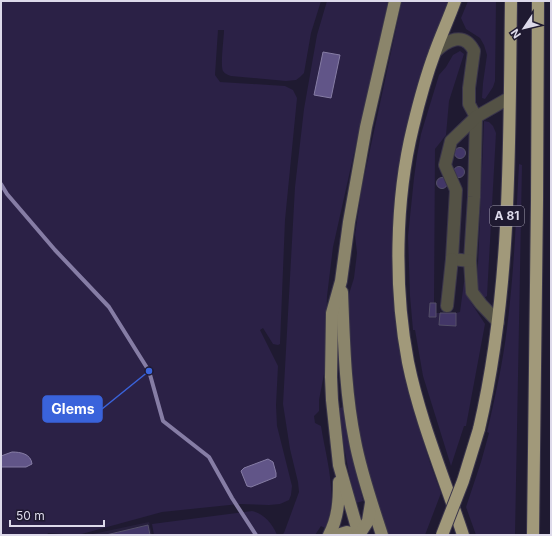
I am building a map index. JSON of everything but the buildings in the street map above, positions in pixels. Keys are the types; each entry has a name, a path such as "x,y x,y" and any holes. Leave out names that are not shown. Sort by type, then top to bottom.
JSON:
{"highway":[{"path":"455,1 435,52 413,128 405,168 400,214 399,293 413,382 438,466 463,535"},
{"name":"A 81","path":"442,535 463,481 479,428 487,394 498,322 508,194 511,1"},
{"path":"533,535 538,1"}],"main road":[{"path":"329,535 334,526 339,501 339,465 332,400 332,313 341,281 349,222 366,127 395,1"},
{"path":"341,281 345,358 351,418 362,472 382,535"},
{"path":"339,465 359,535"},
{"path":"359,535 368,521 372,501"},
{"path":"337,535 347,532 359,535"}],"lane":[{"path":"435,52 449,40 464,39 472,46 474,51 469,88 469,104 476,117 474,197 470,261 472,292 498,322"},
{"path":"447,306 452,259 456,190 445,165 451,141 476,117 509,98"},
{"path":"452,259 470,261"}],"shaded area":[{"path":"1,1 321,1 311,33 304,73 296,80 286,81 231,76 226,74 222,68 224,30 218,30 215,75 220,82 285,86 293,90 297,98 285,220 280,344 273,344 263,328 260,330 278,366 276,405 277,426 292,486 289,500 280,504 239,504 162,512 78,535 48,533 47,535 1,535"},
{"path":"327,1 388,1 333,247 327,296 325,369 319,400 319,411 314,416 315,423 321,426 328,464 331,491 329,516 325,528 321,526 315,535 282,535 299,492 283,404 295,187 304,109 317,35"},
{"path":"402,1 449,1 398,179 412,403 430,463 441,493 425,535 386,535 359,442 353,404 347,318 349,294 354,278 357,253 355,235 362,187"},
{"path":"468,1 496,1 495,81 485,99 482,98 487,55 480,38 466,29 461,18"},
{"path":"460,51 464,54 449,101 446,135 435,149 434,303 430,303 429,317 436,317 436,313 440,313 439,325 456,325 456,313 460,312 465,282 468,298 485,324 466,426 464,426 451,466 423,376 415,330 413,330 408,236 414,178 421,134 439,75 453,55"},
{"path":"323,52 340,55 331,98 314,95"},
{"path":"484,121 489,122 493,126 496,133 487,296 484,298 481,296 477,288"},
{"path":"519,164 522,165 515,535 476,535 466,507 489,433 487,432 505,341 513,266"},
{"path":"344,407 354,464 363,501 356,503 350,479 340,420 339,408"},
{"path":"12,452 19,452 28,456 32,464 26,467 1,467 1,456"},
{"path":"268,459 273,462 276,477 251,487 247,486 241,471 244,468"},
{"path":"252,511 260,514 267,520 277,535 154,535 152,524"},
{"path":"149,522 152,535 88,535"}],"waterway":[{"path":"1,184 7,194 55,250 109,307 149,371 163,421 209,457 232,498 256,535"}],"place":[{"name":"Glems","path":"149,371"}]}
